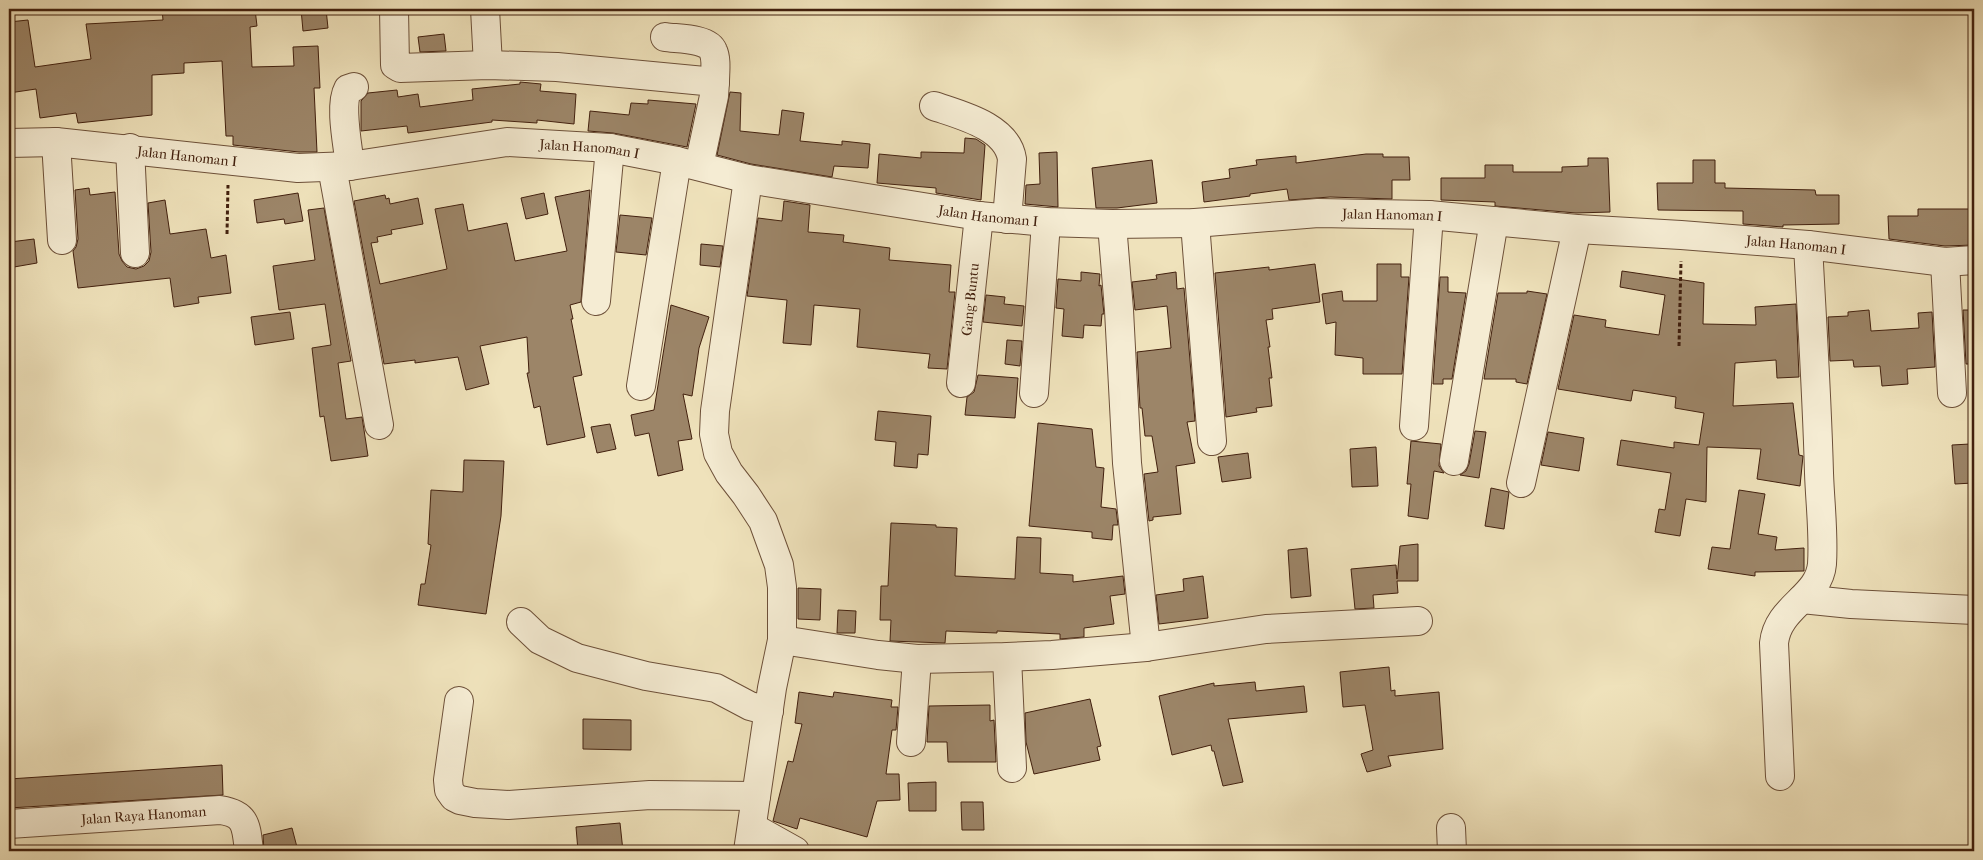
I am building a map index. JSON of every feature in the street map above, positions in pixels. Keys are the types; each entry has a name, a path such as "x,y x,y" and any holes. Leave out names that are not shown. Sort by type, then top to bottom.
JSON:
{"street":[{"path":"394,9 395,65 400,68 488,65 557,67 715,82"},
{"path":"485,9 488,65"},
{"path":"641,386 688,164 714,96 715,82 714,52 712,47 703,42 665,37"},
{"path":"354,87 348,89 345,95 341,166 379,425"},
{"path":"934,106 976,120 1001,136 1007,144 1011,151 1012,159 1007,219"},
{"path":"56,142 62,240"},
{"name":"Jalan Hanoman I","path":"9,144 56,142 130,148 228,162 298,168 341,166 507,142 610,148 748,179 1007,219 1112,224 1195,223 1318,214 1429,215 1577,229 1681,235 1808,246 1945,262 1974,260"},
{"path":"130,148 135,253"},
{"path":"596,301 610,148"},
{"path":"748,179 715,411 714,434 718,453 729,473 763,521 779,565 782,587 782,640 769,711 750,839 795,851"},
{"path":"1414,426 1429,215"},
{"name":"Gang Buntu","path":"961,384 979,216"},
{"path":"1454,460 1494,221"},
{"path":"1034,393 1046,222"},
{"path":"1195,223 1212,441"},
{"path":"1112,224 1119,310 1127,463 1146,647"},
{"path":"1521,483 1577,229"},
{"path":"1780,776 1774,638 1778,625 1784,615 1812,588 1822,566 1818,425 1808,246"},
{"path":"1945,262 1952,393"},
{"path":"1802,599 1851,604 1974,610"},
{"path":"782,640 917,659 1007,657 1146,647 1266,629 1418,621"},
{"path":"521,622 540,640 577,658 646,676 716,688 750,706 769,711"},
{"path":"1007,657 1012,768"},
{"path":"911,742 917,659"},
{"path":"459,701 448,780 449,790 454,797 460,800 474,804 508,805 650,796 756,796"},
{"name":"Jalan Raya Hanoman","path":"9,824 220,810 234,812 240,816 246,829 249,851"}],"path":[{"path":"227,234 228,162"},
{"path":"1679,346 1681,235"}],"building":[{"path":"162,9 255,9 257,26 250,27 252,67 294,66 293,47 318,46 320,88 314,88 317,152 233,145 233,136 226,136 222,61 184,63 184,73 152,75 152,115 78,123 76,113 40,118 36,89 9,93 9,22 28,20 35,67 91,59 86,24 163,20"},
{"path":"301,9 326,9 328,28 303,31"},
{"path":"444,34 446,51 420,52 418,37"},
{"path":"520,82 541,84 540,91 576,94 574,124 537,120 537,123 492,120 492,122 408,133 407,126 361,131 361,101 368,93 397,90 398,97 418,94 420,107 473,100 472,89 520,84"},
{"path":"730,92 741,93 740,131 779,135 782,110 804,113 800,141 842,145 842,141 870,144 868,168 834,166 832,177 751,164 717,155"},
{"path":"648,100 696,104 687,147 613,133 588,131 590,111 629,115 631,103 648,104"},
{"path":"965,138 976,139 985,145 981,200 936,193 936,188 877,183 879,154 921,158 921,152 964,153"},
{"path":"1057,152 1058,207 1025,204 1026,185 1040,184 1039,153"},
{"path":"1366,154 1383,154 1383,157 1409,157 1410,180 1392,180 1392,199 1330,197 1289,200 1287,189 1204,202 1202,182 1230,178 1229,169 1257,165 1256,160 1296,156 1296,163"},
{"path":"1588,158 1608,158 1610,212 1576,213 1495,206 1495,202 1441,200 1441,178 1485,178 1485,165 1513,165 1513,172 1562,172 1562,167 1588,166"},
{"path":"1152,160 1157,203 1117,208 1096,208 1092,168"},
{"path":"1693,160 1715,160 1715,183 1725,183 1725,188 1815,190 1816,195 1839,195 1839,224 1783,225 1783,227 1743,224 1743,211 1658,210 1657,183 1693,183"},
{"path":"89,188 90,195 115,192 119,254 127,267 136,269 144,266 149,261 151,252 148,203 165,200 170,234 206,229 211,258 226,255 231,293 198,297 199,303 174,307 170,278 78,288 73,251 78,239 75,190"},
{"path":"590,190 581,302 570,305 582,375 573,377 585,437 547,445 540,406 534,408 527,373 529,373 527,337 480,346 489,384 466,390 458,357 415,363 415,360 384,364 354,201 385,195 386,199 389,198 390,204 418,198 423,224 391,230 392,234 377,237 378,242 371,243 380,284 447,269 435,209 463,204 468,231 507,223 515,261 567,251 555,197"},
{"path":"298,193 303,221 285,224 284,219 257,223 254,200"},
{"path":"544,193 548,214 526,219 521,198"},
{"path":"784,201 810,205 808,232 844,235 843,242 890,248 889,260 951,265 949,292 955,292 947,369 928,368 930,354 857,347 860,309 814,305 811,345 783,343 787,300 747,296 758,218 782,221"},
{"path":"324,208 351,361 338,363 346,419 362,417 368,456 331,461 324,416 320,417 312,348 331,345 325,304 279,310 273,266 315,260 308,210"},
{"path":"1918,209 1974,209 1974,245 1945,246 1889,239 1888,216 1918,216"},
{"path":"620,215 652,218 646,255 616,252"},
{"path":"34,239 37,263 14,267 10,242"},
{"path":"701,244 723,246 720,267 700,265"},
{"path":"1315,264 1320,302 1272,309 1273,319 1266,320 1270,347 1268,347 1272,378 1269,378 1272,406 1256,408 1257,412 1226,417 1215,273 1269,267 1269,270"},
{"path":"1377,264 1401,264 1401,277 1409,277 1402,374 1363,374 1363,358 1335,355 1336,322 1326,324 1322,294 1342,291 1343,301 1377,301"},
{"path":"1622,271 1704,283 1703,324 1756,325 1755,307 1796,304 1799,377 1777,378 1776,360 1735,363 1733,406 1793,403 1799,455 1803,456 1800,486 1757,479 1761,449 1707,447 1706,502 1686,499 1680,536 1655,532 1659,509 1665,510 1671,473 1617,465 1621,440 1674,448 1674,442 1699,445 1704,413 1675,408 1676,397 1633,390 1631,401 1558,389 1574,315 1606,320 1605,327 1659,335 1665,295 1620,287"},
{"path":"1081,272 1100,274 1099,286 1101,285 1104,314 1102,314 1101,326 1084,325 1083,338 1062,336 1064,309 1056,308 1058,279 1081,281"},
{"path":"1176,272 1177,289 1184,288 1195,421 1187,422 1195,463 1176,466 1181,514 1153,517 1153,520 1149,521 1144,474 1158,472 1152,436 1145,436 1142,408 1140,408 1137,352 1171,348 1167,306 1135,310 1132,282 1157,279 1156,275"},
{"path":"1440,277 1448,277 1448,292 1466,293 1452,379 1443,379 1443,384 1433,384"},
{"path":"1527,291 1547,294 1527,384 1516,382 1516,379 1484,379 1498,293 1527,293"},
{"path":"986,295 1005,297 1004,304 1024,306 1022,326 983,322"},
{"path":"671,305 709,317 699,348 692,396 683,394 692,439 678,441 683,470 658,476 649,433 635,436 631,415 654,410"},
{"path":"1869,310 1871,331 1919,328 1918,313 1932,312 1935,367 1907,369 1908,384 1882,386 1880,366 1854,367 1853,360 1830,361 1828,317 1848,316 1848,312"},
{"path":"1963,310 1974,310 1974,364 1966,364"},
{"path":"290,312 294,339 255,345 251,317"},
{"path":"1007,340 1022,341 1020,366 1005,364"},
{"path":"978,375 1018,378 1015,418 965,415 967,397 974,392"},
{"path":"878,411 931,416 928,455 918,454 917,468 894,466 896,442 875,440"},
{"path":"1038,423 1092,429 1096,467 1104,468 1101,507 1116,509 1118,525 1113,525 1112,540 1092,538 1092,532 1029,526"},
{"path":"610,424 616,449 597,453 591,427"},
{"path":"1475,431 1486,432 1479,478 1460,475 1466,471 1469,464"},
{"path":"1548,432 1584,438 1579,471 1541,465"},
{"path":"1411,441 1441,444 1439,466 1444,473 1434,471 1428,519 1408,516 1411,484 1407,484"},
{"path":"1970,444 1973,483 1955,484 1952,445"},
{"path":"1376,447 1378,486 1352,487 1350,449"},
{"path":"1248,453 1251,478 1222,482 1218,457"},
{"path":"464,460 504,461 501,516 486,614 418,605 421,584 425,584 431,545 428,544 431,490 463,492"},
{"path":"1491,488 1509,492 1504,529 1485,526"},
{"path":"1739,490 1765,494 1758,534 1777,537 1775,550 1804,548 1804,571 1755,572 1755,576 1708,569 1712,547 1730,549"},
{"path":"891,523 957,528 955,576 1015,579 1017,537 1041,538 1040,573 1073,575 1073,582 1123,576 1125,594 1110,596 1114,624 1084,628 1084,637 1060,639 1060,634 946,631 945,643 890,641 891,620 880,620 881,586 888,586"},
{"path":"1418,544 1418,581 1397,581 1398,593 1373,595 1374,608 1355,609 1351,569 1396,565 1397,579 1400,546"},
{"path":"1307,548 1311,596 1291,598 1288,550"},
{"path":"1203,576 1208,618 1159,624 1156,595 1184,591 1183,579"},
{"path":"798,588 821,589 820,620 798,619"},
{"path":"838,610 856,611 855,633 837,633"},
{"path":"1389,667 1391,691 1395,690 1395,696 1439,692 1443,749 1388,756 1391,766 1367,772 1361,754 1373,750 1365,705 1343,707 1340,672"},
{"path":"1255,682 1256,691 1304,686 1307,712 1228,719 1243,782 1223,786 1211,745 1172,755 1159,696 1214,683 1214,686"},
{"path":"799,692 833,697 834,692 892,700 891,707 898,707 896,730 892,730 886,774 899,774 900,800 877,801 867,837 800,818 797,829 773,821 788,761 793,762 802,724 795,723"},
{"path":"1090,699 1101,746 1097,747 1100,760 1034,774 1026,742 1025,713"},
{"path":"990,705 990,721 994,720 996,762 948,762 947,742 927,742 929,706"},
{"path":"583,719 631,720 631,750 583,749"},
{"path":"222,765 223,795 9,808 9,779"},
{"path":"936,782 936,811 909,811 908,783"},
{"path":"961,802 983,802 984,830 962,830"},
{"path":"620,823 623,851 578,851 576,827"},
{"path":"292,828 298,851 264,851 263,835"}]}
